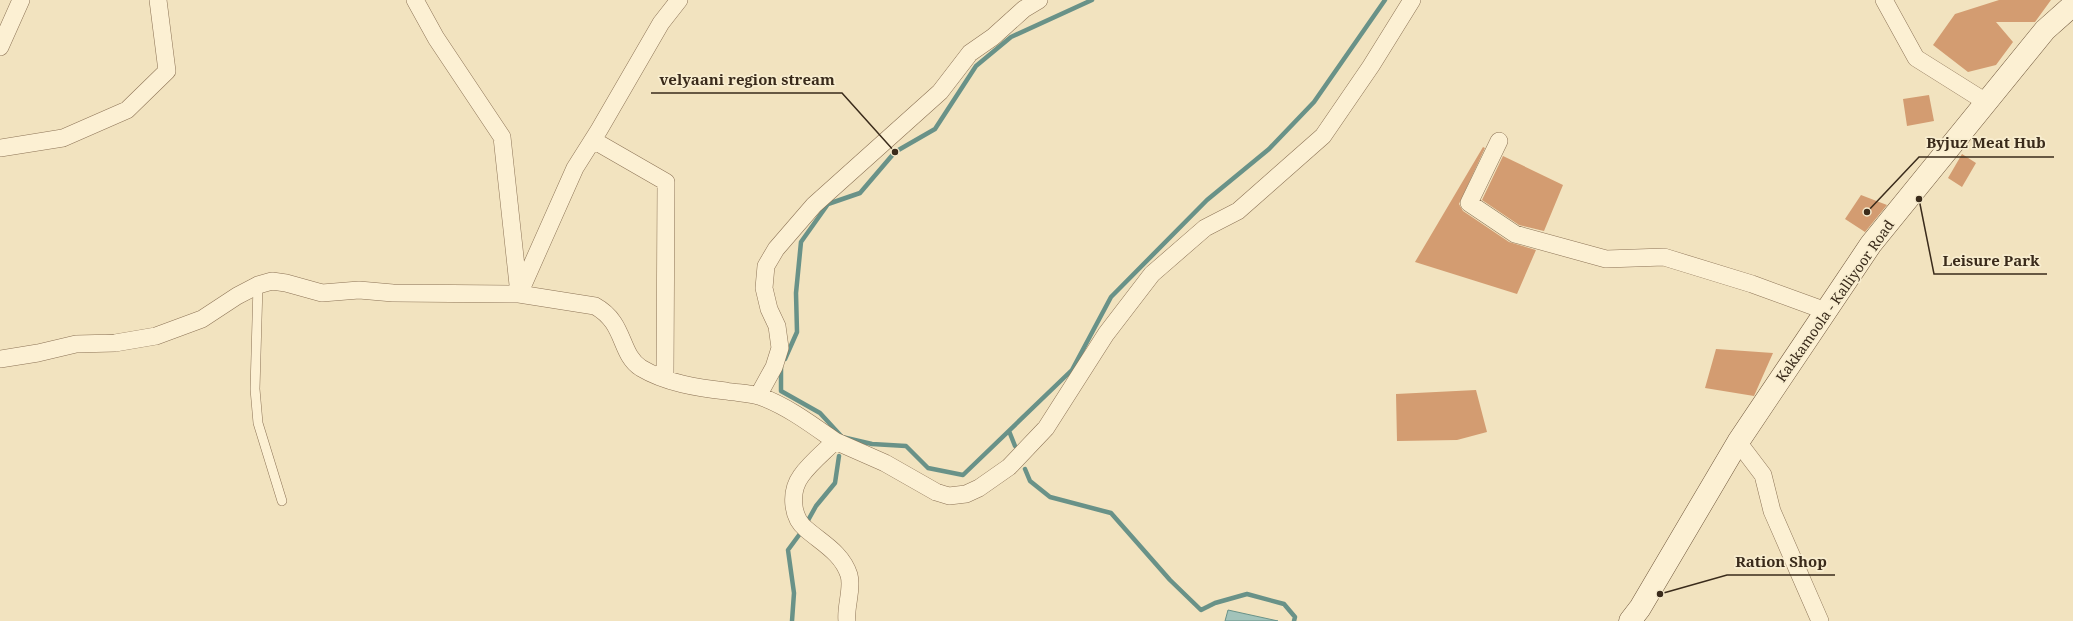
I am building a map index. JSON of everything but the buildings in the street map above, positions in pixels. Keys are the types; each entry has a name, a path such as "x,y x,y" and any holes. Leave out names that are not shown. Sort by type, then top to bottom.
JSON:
{"main road":[{"name":"Kakkamoola - Kalliyoor Road","path":"1630,621 1640,608 1738,442 1871,244 2045,30 2073,5"}],"street":[{"path":"0,47 21,0"},
{"path":"0,148 63,138 127,110 167,71 158,0"},
{"path":"415,0 436,38 502,137 519,294"},
{"path":"519,294 575,168 661,23 679,0"},
{"path":"758,396 774,367 780,348 777,326 769,309 764,288 766,266 776,249 814,205 940,92 970,53 993,37 1024,9 1039,0"},
{"path":"0,359 38,353 76,344 115,343 156,336 202,319 237,296 258,285 272,282 286,283 322,293 359,290 393,293 519,294 596,306 606,312 616,324 629,355 640,368 689,386 758,396 786,408 835,441 886,463 936,492 949,496 966,494 979,488 1009,467 1046,428 1106,334 1152,274 1205,228 1238,211 1323,136 1371,66 1412,0"},
{"path":"1884,0 1916,58 1986,102"},
{"path":"593,140 666,182 664,377"},
{"path":"1498,141 1469,203 1515,234 1606,259 1664,257 1752,284 1826,311"},
{"path":"835,441 801,477 794,493 795,512 804,528 830,547 842,562 849,576 847,621"},
{"path":"1738,442 1763,475 1772,511 1820,621"}],"lane":[{"path":"258,285 255,389 258,422 282,501"}],"water":[{"path":"1228,610 1278,621 1225,621"}],"waterway":[{"path":"785,359 797,332 796,293 801,242 828,204 860,193 895,152 935,129 976,66 1011,37 1092,0"},
{"path":"781,367 781,391 820,413 842,437 872,444 906,446 928,468 963,475 1072,370 1111,297 1207,200 1269,149 1314,102 1385,0"},
{"path":"1009,431 1015,446"},
{"path":"806,524 816,506 835,483 839,456"},
{"path":"1025,469 1030,481 1050,497 1111,513 1170,580 1201,610 1215,603 1247,594 1284,604 1295,617 1294,621"},
{"path":"792,621 794,593 788,550 802,531"}],"place":[{"name":"velyaani region stream","path":"895,152"},
{"name":"Leisure Park","path":"1919,199"},
{"name":"Byjuz Meat Hub","path":"1867,212"},
{"name":"Ration Shop","path":"1660,594"}]}
